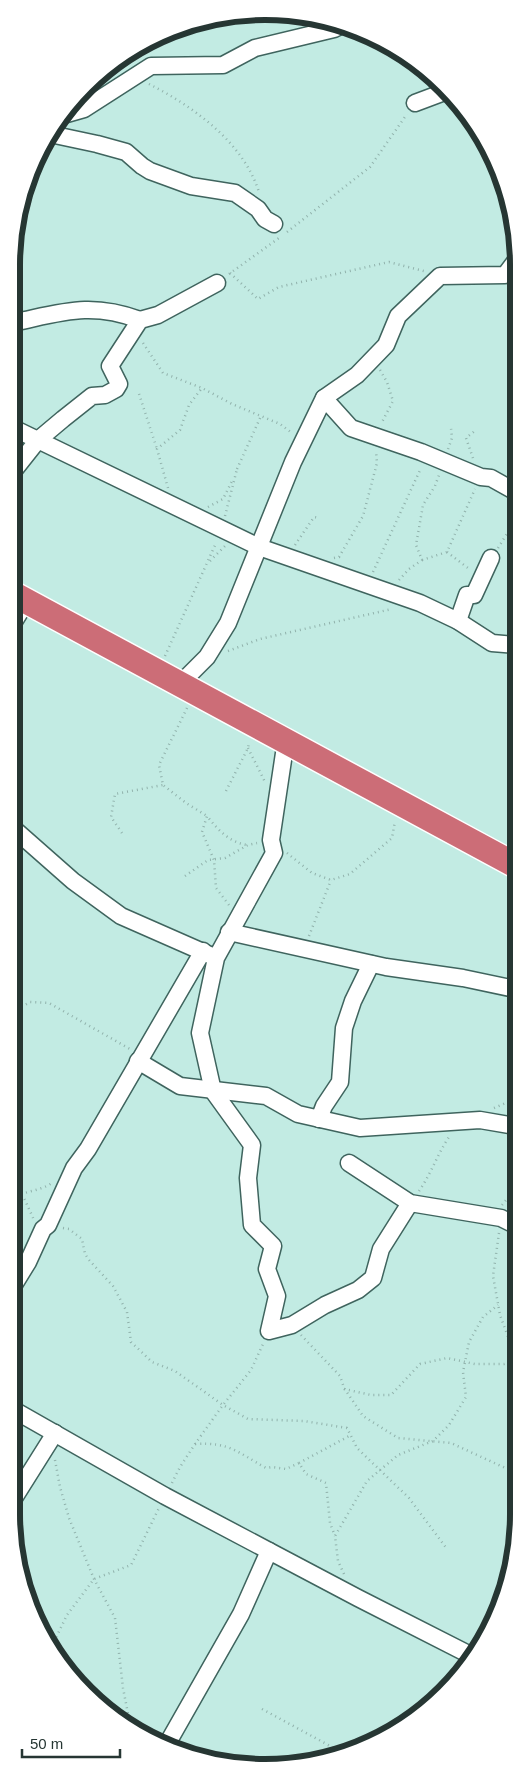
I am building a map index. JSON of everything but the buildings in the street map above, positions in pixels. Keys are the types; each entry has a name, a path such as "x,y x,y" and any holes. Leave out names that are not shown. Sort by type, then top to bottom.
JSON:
{"highway":[{"path":"20,606 286,740 510,862"}],"street":[{"path":"74,112 84,110 133,76 151,66 223,66 255,48 332,29"},
{"path":"415,103 440,94"},
{"path":"57,135 126,152 150,172 191,186 235,193 258,209 265,218 274,224"},
{"path":"187,689 228,624 293,462 324,398 357,375 374,358 386,345 398,316 440,276 505,275 510,268"},
{"path":"20,463 38,440 92,396 105,395 116,389 119,384 110,366 126,344 136,324 158,315 224,278"},
{"path":"20,321 64,311 101,310 120,312 136,324"},
{"path":"324,398 350,428 427,455 480,478 491,478 510,489"},
{"path":"20,431 259,547 420,603 458,621 492,643 510,644"},
{"path":"458,621 467,596 474,596 491,558"},
{"path":"20,1275 43,1229 48,1225 74,1168 88,1149 140,1058 209,954 229,932 274,853 271,840 286,740"},
{"path":"20,834 73,881 121,916 209,954"},
{"path":"229,932 371,964 463,978 510,988"},
{"path":"209,954 200,1034 213,1091 252,1145 248,1178 252,1225 273,1246 267,1269 277,1296 269,1332 292,1326 325,1305 358,1290 373,1278 381,1249 410,1203"},
{"path":"319,1119 324,1106 340,1082 344,1028 353,1000 371,964"},
{"path":"140,1058 180,1086 266,1096 298,1114 360,1128 480,1120 510,1125"},
{"path":"349,1163 410,1203 508,1222"},
{"path":"20,1413 165,1496 467,1653"},
{"path":"20,1489 55,1433"},
{"path":"170,1739 241,1614 269,1551"}],"path":[{"path":"117,70 133,76 175,97 229,140 256,181 262,199"},
{"path":"415,103 370,167 282,236 224,278 258,299 279,287 389,262 440,276"},
{"path":"136,324 163,373 202,388 232,404 280,424 302,442"},
{"path":"306,563 339,557 363,516 377,463 375,436 392,401 387,382 374,358"},
{"path":"156,449 180,430 189,405 202,388"},
{"path":"139,394 173,506"},
{"path":"190,514 223,499 261,416"},
{"path":"422,560 416,545 423,505 434,486 444,462 452,438 451,428"},
{"path":"382,590 396,583 409,569 422,560 447,552 480,478 466,438 476,430"},
{"path":"367,584 427,455"},
{"path":"157,674 209,562 228,532 237,469"},
{"path":"286,556 314,517 320,518"},
{"path":"209,562 228,532"},
{"path":"207,657 234,650 260,639 392,609"},
{"path":"187,689 159,765 163,785 207,816 221,833 238,844 248,845"},
{"path":"226,791 248,748 252,723"},
{"path":"248,748 278,803"},
{"path":"122,833 111,818 115,794 163,785"},
{"path":"186,876 208,860 225,858 248,845 271,840 312,873 331,880 350,874 392,838 398,802"},
{"path":"207,816 202,832 214,860 216,888 238,916"},
{"path":"304,949 331,880"},
{"path":"20,1008 30,1002 49,1003 140,1058"},
{"path":"410,1203 429,1177 439,1152 452,1131 466,1121"},
{"path":"20,1194 44,1188 74,1168"},
{"path":"20,1195 24,1198 35,1222 69,1229 82,1239 85,1254 113,1286 127,1312 131,1342 152,1362 175,1371 223,1405 248,1419 304,1421 347,1428 357,1448 409,1498 447,1549"},
{"path":"510,1195 502,1204 508,1222 493,1276 500,1315 510,1342"},
{"path":"335,1536 367,1481 398,1455 433,1441 449,1425 466,1397 463,1372 468,1342 483,1317 498,1305"},
{"path":"292,1326 340,1376 344,1388 363,1416 398,1438 451,1444 510,1470"},
{"path":"344,1388 371,1395 391,1395 420,1364 447,1358 476,1364 504,1364 510,1362"},
{"path":"195,1444 222,1444 266,1468 286,1469 351,1435"},
{"path":"54,1458 69,1518 94,1579 115,1618 123,1688 129,1718"},
{"path":"299,1463 306,1474 326,1483 330,1523 335,1536 338,1561 346,1578"},
{"path":"262,1709 335,1749"}]}
